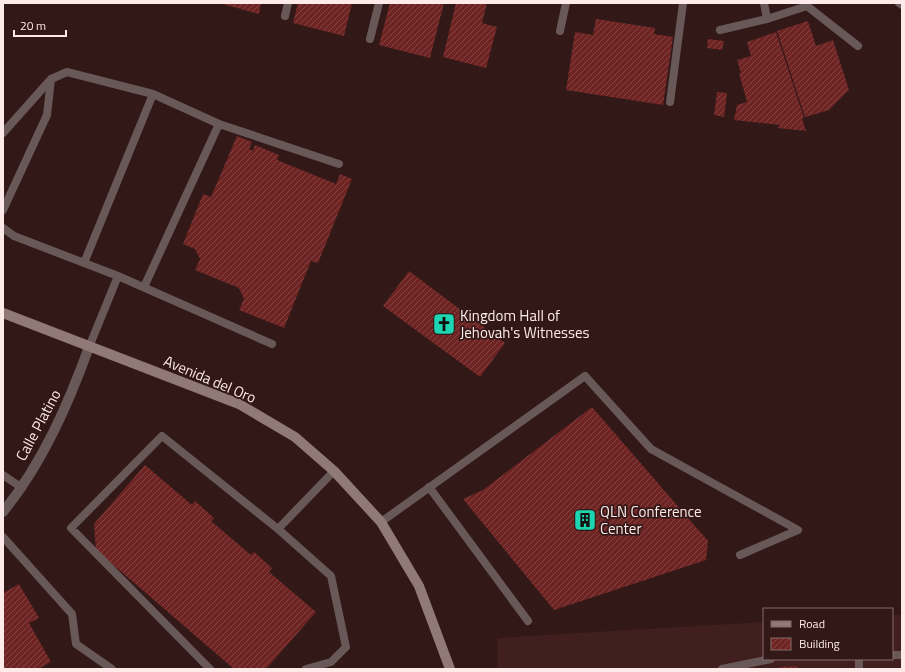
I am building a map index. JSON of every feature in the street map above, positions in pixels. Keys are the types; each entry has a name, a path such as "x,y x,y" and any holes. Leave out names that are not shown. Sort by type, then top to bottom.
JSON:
{"street":[{"name":"Avenida del Oro","path":"3,313 239,404 295,437 334,471 381,522 419,586 450,669"},
{"name":"Calle Platino","path":"3,512 22,488 71,396 89,347"}],"lane":[{"path":"285,16 288,3"},
{"path":"370,39 379,3"},
{"path":"560,31 566,3"},
{"path":"670,102 682,3"},
{"path":"764,3 767,19"},
{"path":"720,30 767,19 807,6 858,46"},
{"path":"3,133 51,79 67,72 153,94 219,124 339,164"},
{"path":"3,210 47,115 51,79"},
{"path":"84,263 153,94"},
{"path":"144,288 219,124"},
{"path":"3,228 14,236 118,276 272,344"},
{"path":"89,347 118,276"},
{"path":"381,522 585,376 651,449 798,530 740,555"},
{"path":"210,669 71,528 162,436 278,529 331,576 346,647 331,662 306,669"},
{"path":"278,529 334,471"},
{"path":"3,475 22,488"},
{"path":"429,487 528,621"},
{"path":"3,537 72,614 76,644 112,669"},
{"path":"722,669 766,660"}],"shaded area":[{"path":"893,615 902,615 902,669 498,669 497,638 763,622 763,660 893,660"}],"building":[{"path":"219,3 261,3 259,14"},
{"path":"298,3 352,3 344,36 293,23"},
{"path":"390,3 444,3 430,58 379,45"},
{"path":"456,3 487,3 482,23 497,27 486,68 443,57"},
{"path":"596,19 655,28 654,34 673,37 663,105 566,90 575,32 593,35"},
{"path":"808,21 816,46 833,40 849,90 829,110 805,117 777,31"},
{"path":"776,32 804,118 802,119 806,131 778,128 780,125 734,120 737,105 747,102 737,60 751,56 747,42"},
{"path":"708,39 724,41 722,50 707,48"},
{"path":"717,92 727,93 724,117 714,115"},
{"path":"237,136 252,142 249,149 253,151 255,145 279,155 277,160 336,184 340,174 352,179 318,263 311,261 284,328 239,310 244,299 239,288 195,270 200,259 195,249 183,244 203,194 211,197"},
{"name":"Kingdom Hall of Jehovah's Witnesses","path":"409,271 505,343 480,377 383,306"},
{"name":"QLN Conference Center","path":"592,407 708,541 706,560 554,610 463,499 483,490"},
{"path":"145,465 192,505 195,501 214,518 211,521 251,555 254,552 272,568 269,572 316,612 266,669 234,669 96,550 94,524"},
{"path":"19,584 39,618 29,623 51,662 38,669 3,669 3,593"},
{"path":"797,666 797,669 779,669 779,667"}],"place":[{"name":"Kingdom Hall of Jehovah's Witnesses","path":"444,324"},
{"name":"QLN Conference Center","path":"585,520"}]}
